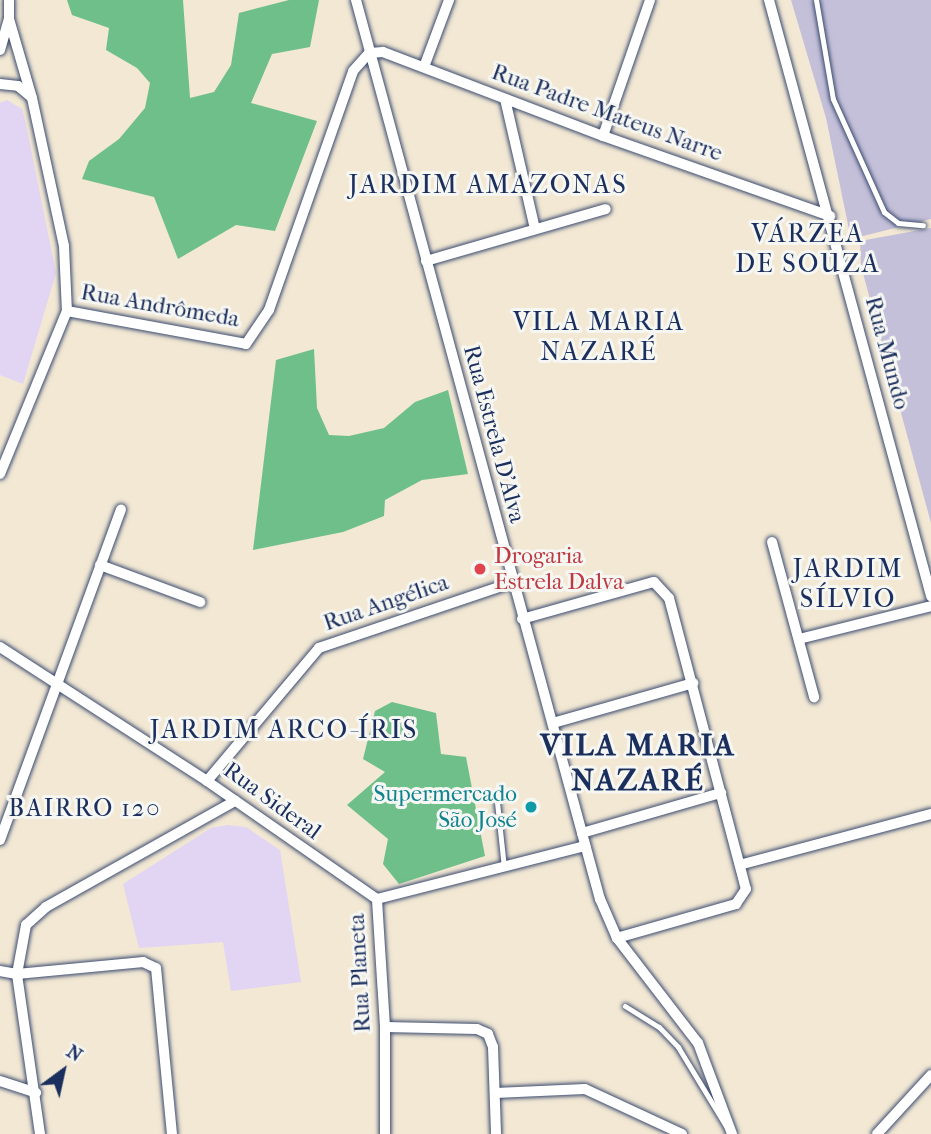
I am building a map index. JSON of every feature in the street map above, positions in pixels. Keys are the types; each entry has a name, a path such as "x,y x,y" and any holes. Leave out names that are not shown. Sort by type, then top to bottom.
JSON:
{"street":[{"name":"Rua Andrômeda","path":"9,0 9,19 32,98 64,247 67,311 246,344 269,310 353,71 369,53"},
{"name":"Rua Estrela D'Alva","path":"356,0 511,583 553,723 600,899 617,938 698,1043 732,1132"},
{"path":"424,68 449,0"},
{"path":"603,136 650,0"},
{"name":"Rua Mundo","path":"769,0 830,216 931,596"},
{"path":"0,50 9,19"},
{"name":"Rua Padre Mateus Narre","path":"369,53 383,52 603,136 830,216"},
{"path":"0,84 18,86 32,98"},
{"path":"505,99 536,229"},
{"path":"426,261 606,209"},
{"path":"0,474 67,311"},
{"path":"0,840 121,509"},
{"path":"772,542 814,697"},
{"path":"100,565 200,601"},
{"path":"522,619 654,582 669,598 721,793 743,864 744,895 725,907 617,938"},
{"name":"Rua Angélica","path":"207,781 319,648 511,583"},
{"path":"799,639 931,606"},
{"name":"Rua Sideral","path":"0,648 207,781 377,899"},
{"path":"553,723 693,683"},
{"path":"582,833 721,793"},
{"path":"40,1134 17,974 26,925 34,915 235,801"},
{"path":"743,864 931,814"},
{"name":"Rua Planeta","path":"385,1134 385,1027 377,899 584,846"},
{"path":"0,971 17,974 144,962 156,968 172,1134"},
{"path":"385,1027 477,1029 488,1034 493,1047 496,1134"},
{"path":"877,1134 931,1075"},
{"path":"0,1081 36,1093"},
{"path":"495,1093 585,1089 682,1134"}],"lane":[{"path":"816,0 833,99 872,187 890,219 923,225"},
{"path":"496,802 504,867"},
{"path":"625,1006 670,1037 717,1117 732,1132"}],"shaded area":[{"path":"791,0 931,0 931,219 851,239 826,118"},
{"path":"7,100 22,109 56,273 23,384 0,375 0,103"},
{"path":"931,228 931,523 861,266 860,241"},
{"path":"228,825 246,827 280,850 301,982 231,991 223,942 139,948 123,884 211,828"}],"green space":[{"path":"67,0 183,0 190,98 214,92 231,65 239,13 289,0 319,0 310,47 272,54 251,103 317,121 275,231 236,225 178,259 154,197 82,179 89,161 119,139 145,108 150,83 137,68 106,50 109,28 72,15"},
{"path":"314,349 317,408 329,435 349,436 384,428 415,402 448,390 468,474 422,480 385,500 384,516 343,532 253,550 276,360"},
{"path":"392,702 436,713 441,754 466,757 485,856 399,884 383,864 388,839 347,805 385,772 363,759 375,711"}],"place":[{"name":"Drogaria Estrela Dalva","path":"480,569"},
{"name":"Supermercado São José","path":"531,807"}],"district":[{"name":"JARDIM AMAZONAS","path":"488,185"},
{"name":"VÁRZEA DE SOUZA","path":"808,249"},
{"name":"VILA MARIA NAZARÉ","path":"599,337"},
{"name":"JARDIM SÍLVIO","path":"848,584"},
{"name":"JARDIM ARCO-ÍRIS","path":"284,730"},
{"name":"VILA MARIA NAZARÉ","path":"638,763"},
{"name":"BAIRRO 120","path":"85,809"}]}
